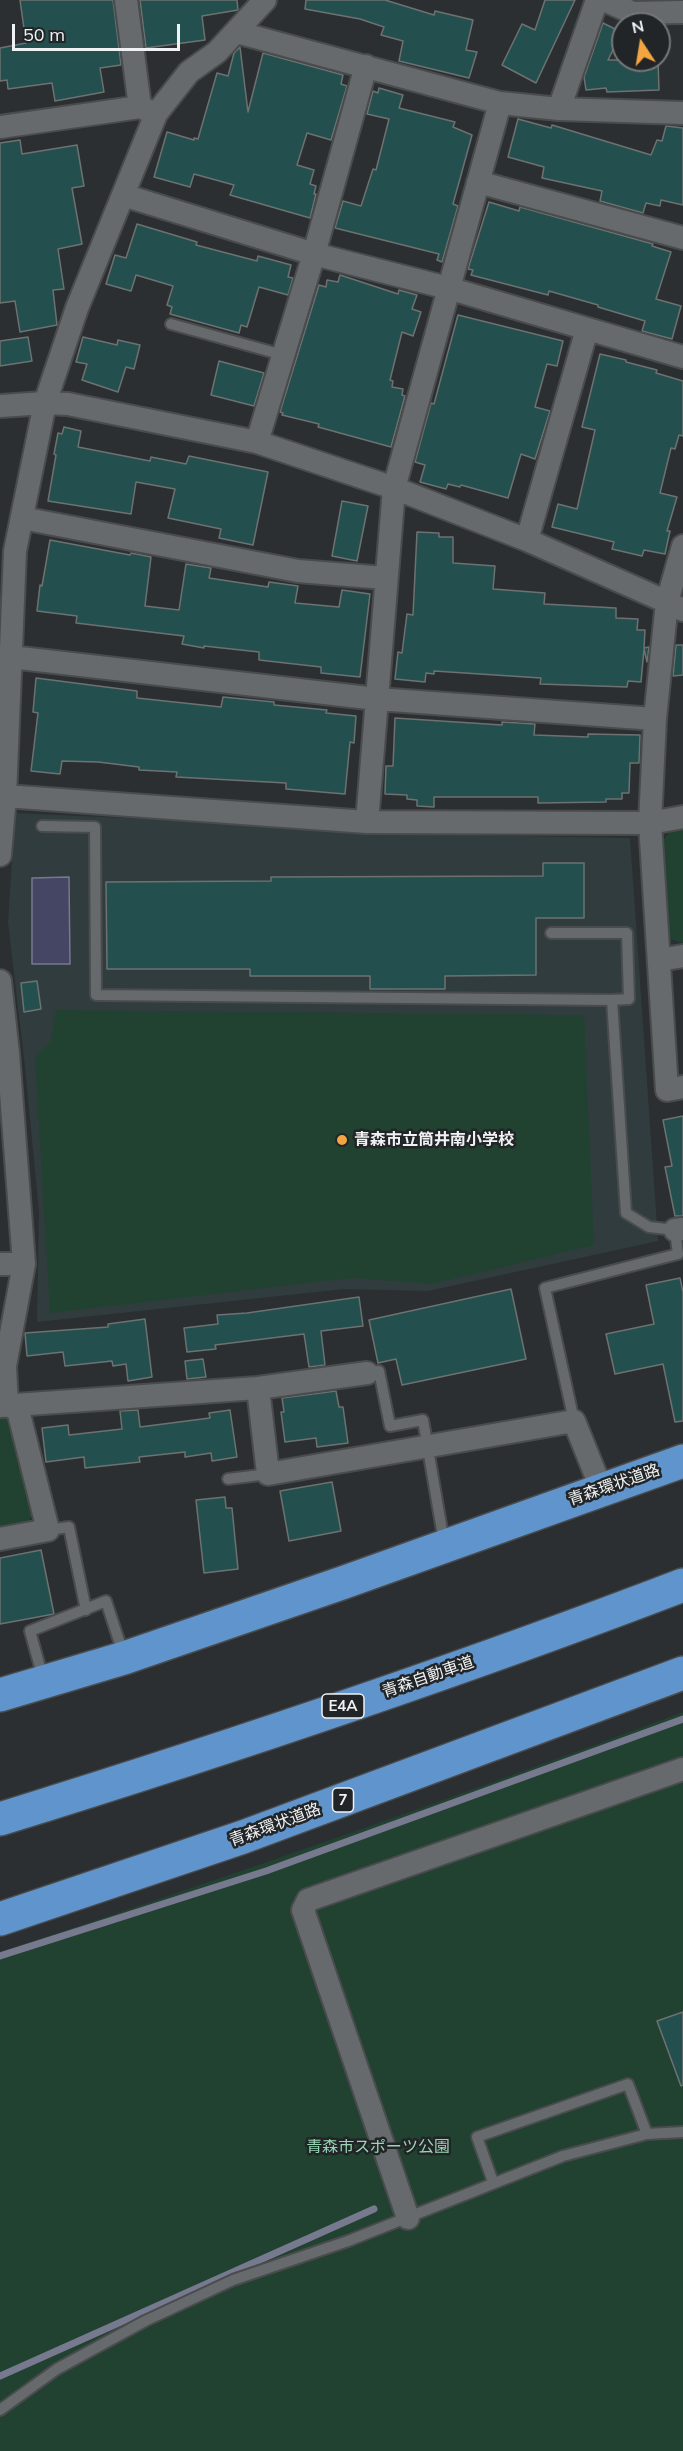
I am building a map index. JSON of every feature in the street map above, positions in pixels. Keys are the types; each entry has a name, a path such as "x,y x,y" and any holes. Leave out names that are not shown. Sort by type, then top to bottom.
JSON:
{"highway":[{"name":"青森環状道路","path":"0,1695 124,1658 683,1461"},
{"name":"青森自動車道","path":"0,1819 415,1682 683,1586"},
{"name":"青森環状道路","path":"0,1919 243,1838 683,1673"}],"street":[{"path":"0,849 5,796 4,708 11,657 7,551 22,518 45,403 77,308 123,195 148,111 126,0"},
{"path":"0,127 148,111 189,72 217,52 265,0"},
{"path":"559,109 606,1 633,13 683,12"},
{"path":"236,32 500,103 559,109 683,113"},
{"path":"256,442 314,254 366,66"},
{"path":"367,822 394,488 500,103"},
{"path":"478,182 683,238"},
{"path":"123,195 314,254 448,288 683,357"},
{"path":"527,540 587,329"},
{"path":"0,406 68,404 256,442 394,488 527,540 675,606"},
{"path":"22,518 298,572 385,578"},
{"path":"683,546 655,719 650,823 667,1090 683,1087"},
{"path":"11,657 377,699 655,719"},
{"path":"5,796 367,822 650,823 683,817"},
{"path":"658,960 683,956"},
{"path":"0,983 8,1053 6,1133 24,1264 5,1366 8,1406 48,1530 0,1539"},
{"path":"0,1264 24,1264"},
{"path":"8,1406 258,1388 367,1373"},
{"path":"258,1388 268,1474 574,1421 601,1488"},
{"path":"408,2218 303,1910 308,1899 683,1769"}],"lane":[{"path":"171,324 283,355"},
{"path":"42,826 95,827 96,995 629,999 627,933 551,933"},
{"path":"574,1421 545,1288 678,1254 679,1229 649,1227 626,1213 612,1000"},
{"path":"367,1373 379,1371 390,1426 423,1420 445,1546"},
{"path":"228,1479 268,1474"},
{"path":"48,1530 69,1527 86,1610"},
{"path":"44,1681 30,1631 106,1601 124,1658"},
{"path":"493,2182 477,2137 628,2084 646,2134"},
{"path":"0,2410 57,2369 154,2316 233,2280 348,2241 563,2156 646,2134 683,2132"}],"shaded area":[{"name":"青森市立筒井南小学校","path":"15,813 280,825 363,833 630,838 658,1241 428,1291 344,1289 37,1322 39,1212 8,922"}],"green space":[{"path":"683,829 683,943 670,939 659,845 670,832"},
{"path":"56,1010 584,1015 594,1245 432,1284 352,1278 50,1313 35,1057 51,1040"},
{"path":"0,1418 7,1418 33,1513 27,1524 0,1528"},
{"name":"青森市スポーツ公園","path":"683,1712 683,2451 0,2451 0,1952 343,1836"}],"water":[{"path":"69,877 70,964 32,964 32,878"}],"building":[{"path":"20,0 113,0 121,65 100,68 104,92 55,101 52,83 8,89 7,80 0,81 0,48 26,43"},
{"path":"140,0 237,0 238,10 202,16 205,40 146,48"},
{"path":"306,0 385,0 434,15 435,11 473,20 466,50 477,52 469,78 399,61 403,41 381,35 384,27 360,19 305,9"},
{"path":"545,0 575,0 536,83 502,65 522,24 535,30"},
{"path":"603,23 611,27 611,54 608,60 611,60 611,72 658,72 659,90 607,92 606,88 586,90 584,77"},
{"path":"240,47 248,112 263,53 343,75 341,84 347,86 331,140 307,133 297,165 314,170 310,184 316,186 314,194 316,194 310,218 230,195 234,185 194,174 190,187 154,177 167,132 194,140 194,138 198,139 217,73 228,76 234,53"},
{"path":"379,88 403,95 399,108 455,122 453,127 472,135 453,204 458,206 442,262 437,260 439,254 335,228 343,201 361,206 373,169 376,170 389,119 367,114 373,91 378,93"},
{"path":"518,119 551,128 552,125 651,155 657,140 662,141 666,126 683,128 683,205 661,200 660,206 646,203 643,213 600,201 602,191 542,178 544,167 508,157"},
{"path":"20,140 22,154 77,145 84,186 72,188 82,244 58,249 64,289 53,290 57,325 20,332 15,301 0,303 0,143"},
{"path":"489,202 519,211 520,207 653,244 652,246 671,252 656,299 681,306 672,339 642,331 645,321 598,307 598,305 549,291 548,295 471,275 473,270 468,269"},
{"path":"137,224 197,242 196,245 257,261 258,256 291,265 288,277 293,278 288,295 259,287 247,327 241,325 239,333 170,314 172,307 167,305 173,286 136,275 131,291 106,284 115,255 126,258"},
{"path":"340,275 398,294 399,290 417,295 412,309 421,312 413,336 402,332 390,380 393,381 392,387 403,389 402,395 405,396 391,447 318,427 319,424 282,415 283,413 280,412 319,285 326,287 327,280 338,282"},
{"path":"458,315 563,341 557,366 547,364 535,407 550,411 535,459 521,454 508,498 461,485 460,487 448,484 446,489 420,482 425,465 415,462 431,403 434,404"},
{"path":"28,337 32,361 0,366 0,341"},
{"path":"83,337 117,345 118,340 140,345 134,369 126,367 118,392 82,380 87,364 76,362"},
{"path":"600,354 657,370 656,373 683,381 683,436 679,435 675,449 671,448 660,493 677,497 667,531 670,531 665,554 644,550 642,556 612,549 614,542 552,527 558,504 577,509 595,430 582,427"},
{"path":"219,361 264,373 254,406 211,395"},
{"path":"64,427 81,431 78,447 150,461 151,457 186,464 189,456 268,472 253,545 219,538 221,529 168,518 175,489 136,482 131,514 48,501 58,433 62,434"},
{"path":"342,501 368,506 357,561 332,556"},
{"path":"417,532 439,533 439,537 453,537 453,563 495,566 493,589 545,593 544,604 616,608 616,618 638,619 637,630 645,630 644,648 649,647 647,662 644,649 641,682 628,681 627,687 540,684 541,678 434,671 434,674 426,673 425,682 395,679 398,652 402,653 407,614 413,615"},
{"path":"50,540 151,557 145,606 179,610 186,564 211,568 209,578 268,587 269,582 298,586 295,603 339,607 342,590 370,594 360,677 321,673 321,667 259,660 259,652 182,644 184,636 76,623 77,616 37,611"},
{"path":"676,645 683,645 683,675 673,676"},
{"path":"36,678 137,691 137,698 221,707 223,697 274,702 274,705 327,710 326,713 356,716 354,743 350,742 345,794 286,789 286,783 176,777 177,772 139,770 139,767 98,762 62,761 60,774 31,771 38,713 33,712"},
{"path":"395,718 502,725 502,722 535,724 534,735 588,737 588,734 640,735 639,763 630,763 629,793 622,793 622,799 606,799 606,802 538,803 538,797 434,797 434,807 417,806 417,800 407,799 407,795 385,794 386,766 393,766"},
{"path":"543,863 584,863 584,918 536,918 536,975 445,976 445,989 370,989 370,976 250,976 250,969 107,969 106,882 271,881 271,877 543,876"},
{"path":"37,981 41,1009 24,1012 21,983"},
{"path":"683,1116 683,1216 675,1216 665,1167 672,1166 663,1120"},
{"path":"680,1278 683,1292 683,1421 675,1422 663,1364 615,1374 606,1334 654,1324 646,1285"},
{"path":"511,1289 526,1359 402,1385 396,1359 378,1363 369,1320"},
{"path":"359,1297 363,1326 321,1331 325,1365 309,1367 304,1334 215,1345 216,1349 187,1352 184,1328 218,1324 217,1315"},
{"path":"145,1319 152,1377 128,1381 126,1364 113,1366 112,1361 65,1366 63,1352 27,1356 25,1333 108,1327 108,1324"},
{"path":"203,1359 206,1377 187,1379 185,1361"},
{"path":"336,1391 339,1407 343,1407 348,1443 317,1447 316,1438 285,1442 281,1412 284,1412 282,1398"},
{"path":"138,1410 140,1427 210,1418 209,1413 230,1410 237,1457 212,1461 211,1453 185,1457 185,1452 139,1457 140,1462 85,1468 84,1457 46,1462 42,1428 68,1425 69,1435 122,1429 120,1411"},
{"path":"332,1482 341,1531 289,1541 280,1491"},
{"path":"225,1497 226,1508 232,1508 238,1569 204,1573 196,1500"},
{"path":"41,1550 54,1614 0,1624 0,1558"},
{"path":"683,2012 683,2085 681,2086 657,2021"}],"waterway":[{"path":"0,1956 266,1871 683,1719"},
{"path":"0,2376 374,2209"}],"place":[{"name":"青森市立筒井南小学校","path":"342,1140"}]}
